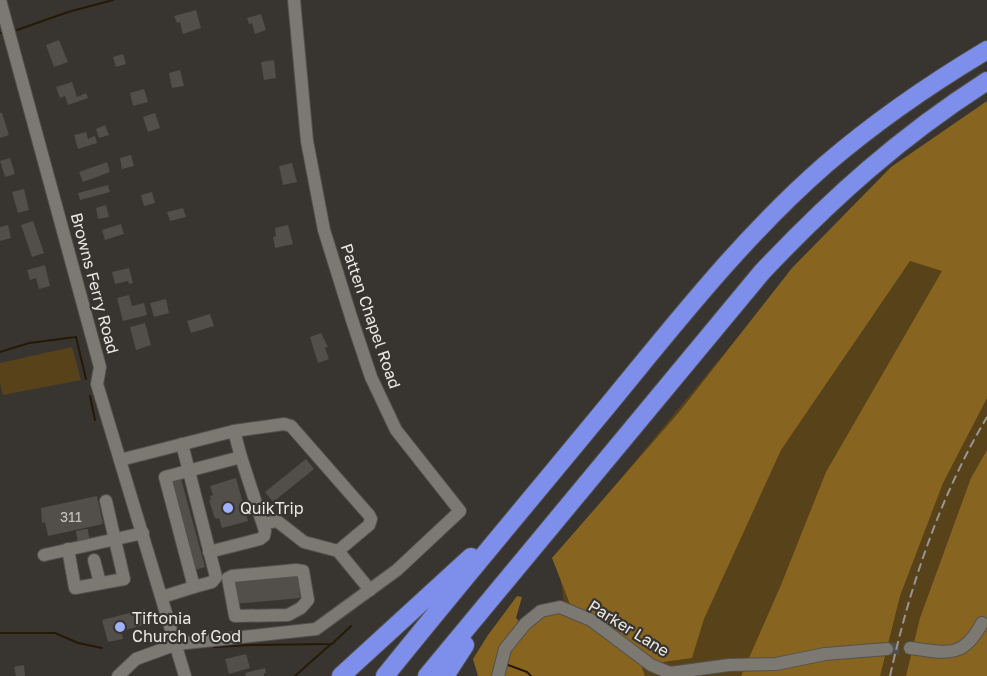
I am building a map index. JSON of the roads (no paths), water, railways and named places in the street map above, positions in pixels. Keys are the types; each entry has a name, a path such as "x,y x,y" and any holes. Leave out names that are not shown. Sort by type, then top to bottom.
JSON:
{"highway":[{"path":"385,676 698,297 796,191 859,136 892,111 987,50"},
{"path":"427,676 762,272 836,196 909,135 987,81"},
{"path":"341,676 521,511"},
{"path":"445,676 466,644 482,610"}],"street":[{"name":"Browns Ferry Road","path":"0,0 100,367 97,384 185,676"},
{"name":"Patten Chapel Road","path":"118,676 136,659 177,644 316,629 397,570 460,511 396,430 371,377 324,230 307,141 294,0"},
{"path":"120,460 234,431 284,424 291,426 371,519 369,525 338,551"},
{"path":"209,552 264,536 234,431"},
{"path":"162,597 215,580 182,444"},
{"path":"194,587 165,480 167,475 241,457"},
{"path":"73,545 75,588 124,579 106,501"},
{"path":"262,524 277,521 304,542 338,551 370,590"},
{"path":"44,555 96,538 114,539 143,533"},
{"path":"94,560 99,583"},
{"path":"303,571 308,600 301,608 288,615 242,617 235,616 233,611 228,578 303,571"},
{"name":"Parker Lane","path":"498,676 505,650 525,624 541,611 560,607 591,620 651,665 670,673 729,664 776,664 825,654 887,649"},
{"path":"242,617 244,637"},
{"path":"910,648 944,653 963,648 974,638 982,622"}],"waterway":[{"path":"17,30 68,12 113,0"},
{"path":"0,352 29,343 76,337 86,379"},
{"path":"90,396 95,420"},
{"path":"214,647 332,644 351,626"},
{"path":"0,633 55,633 78,643 102,648"},
{"path":"295,676 331,644"},
{"path":"508,665 527,672 531,676"}],"tunnel":[{"path":"77,537 92,534"},
{"path":"887,649 910,648"}],"railway":[{"path":"890,676 907,609 928,542 955,478 987,417"}],"place":[{"name":"QuikTrip","path":"228,508"},
{"name":"Tiftonia Church of God","path":"120,627"}]}
